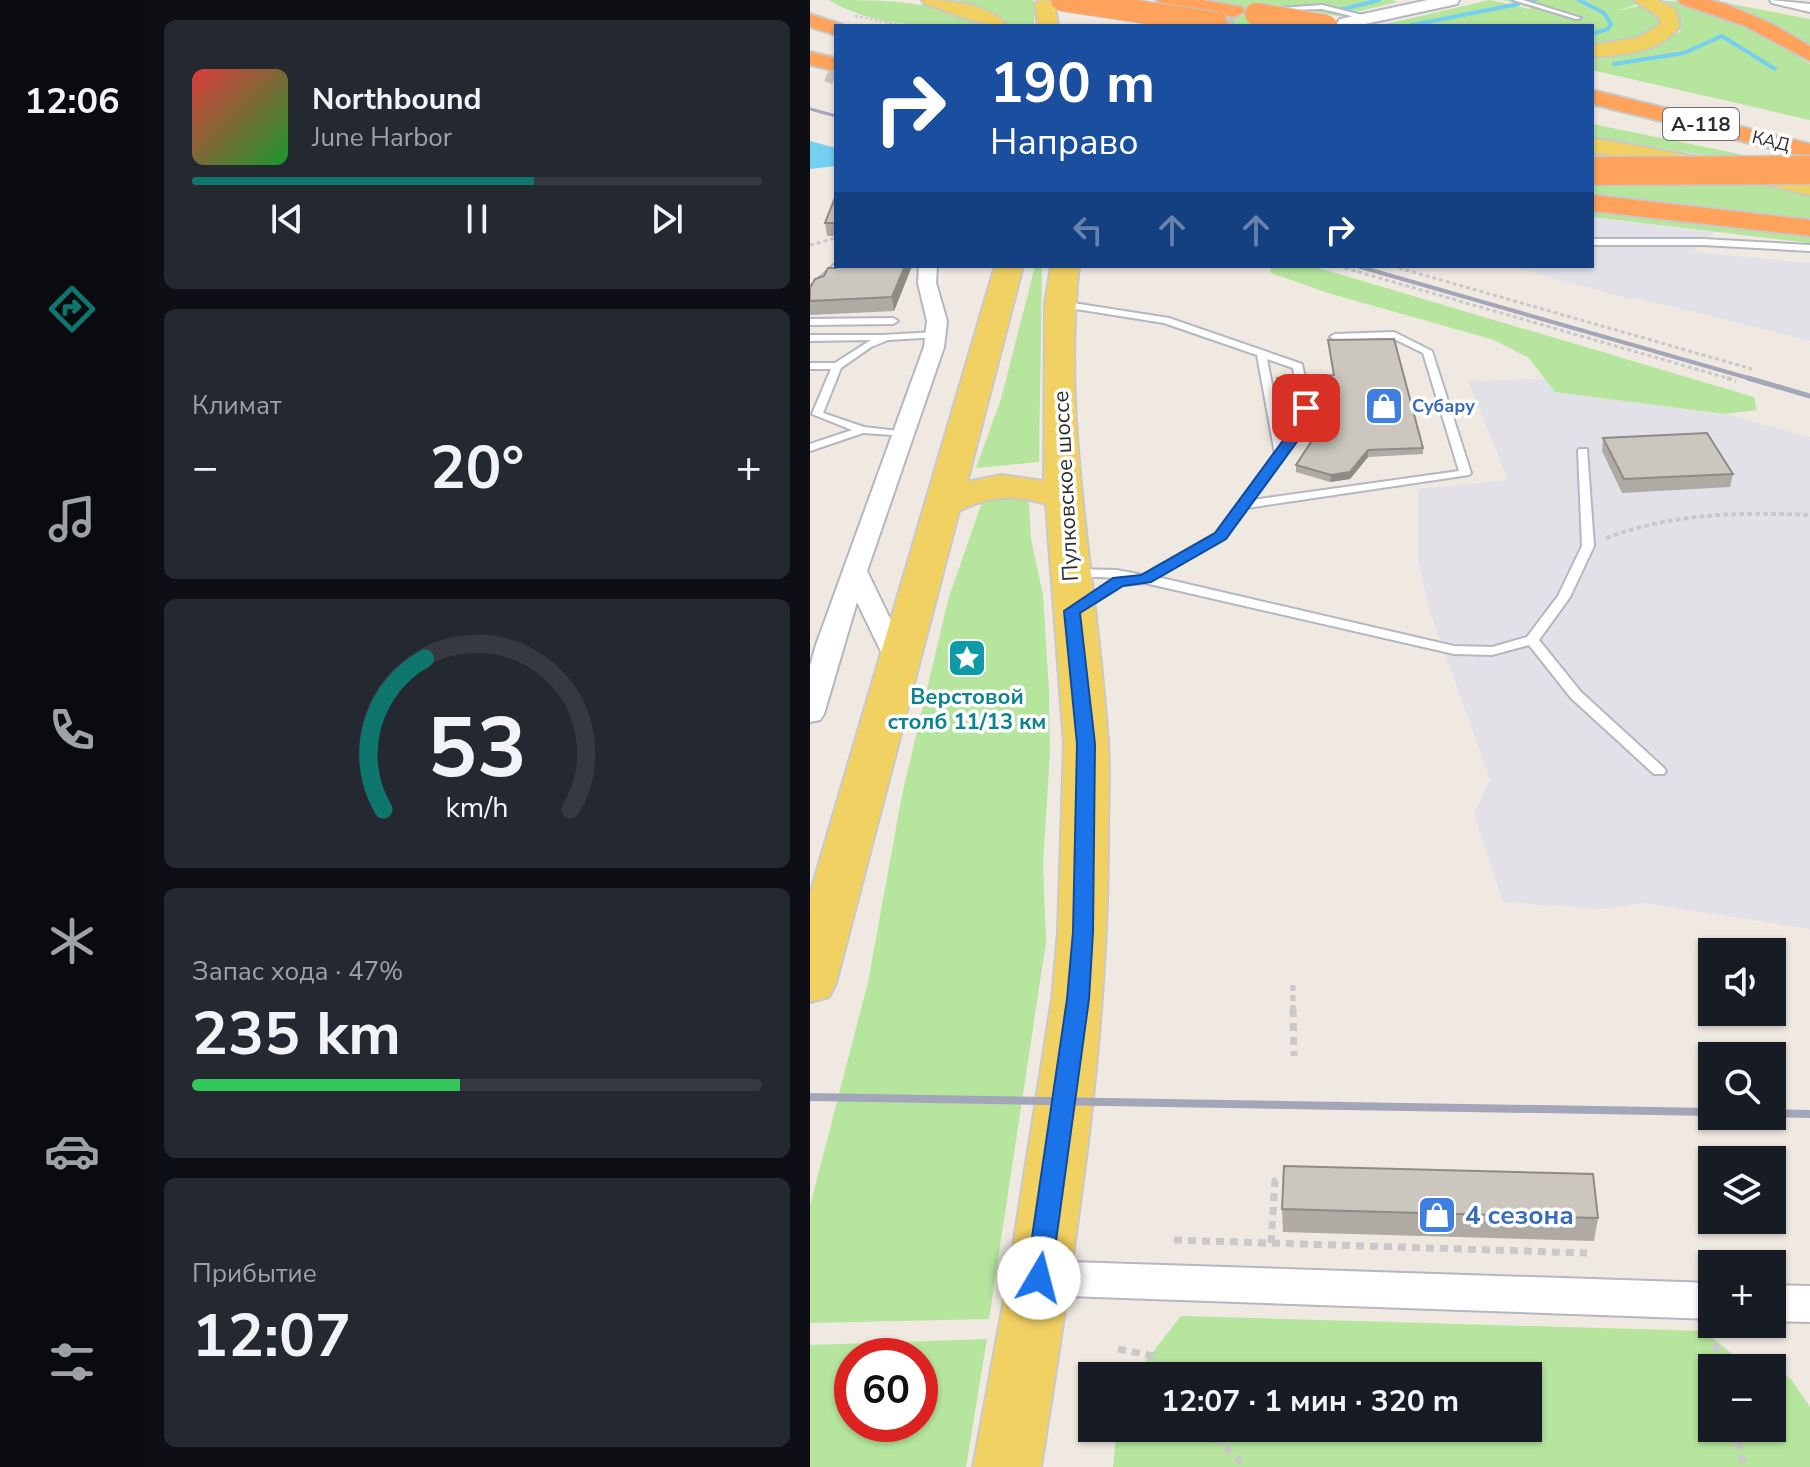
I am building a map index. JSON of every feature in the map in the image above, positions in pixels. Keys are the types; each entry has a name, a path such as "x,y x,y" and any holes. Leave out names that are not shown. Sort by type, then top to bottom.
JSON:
{"highway":[{"path":"1166,0 1225,20"},
{"path":"1688,0 1736,14 1773,31 1810,55"},
{"path":"1059,10 1225,20 1240,17 1256,7 1342,22"},
{"path":"810,20 834,28"},
{"name":"КАД","path":"1594,82 1810,134"},
{"name":"КАД","path":"1594,97 1810,151"},
{"path":"1594,118 1810,164"},
{"path":"1594,171 1810,170"},
{"path":"1594,203 1810,228"}],"main road":[{"path":"932,0 994,23"},
{"path":"1594,51 1642,42 1665,32 1670,26 1669,14 1643,0"},
{"path":"1594,145 1716,167"},
{"path":"1743,172 1810,187"},
{"path":"810,983 818,925 1008,268"},
{"name":"Пулковское шоссе","path":"1007,1467 1039,1278 1078,999 1083,932 1086,744 1071,592 1059,389 1060,304 1065,268"},
{"path":"940,507 966,492 1005,484 1021,485 1065,498"}],"street":[{"path":"1342,22 1427,0"},
{"path":"1342,22 1451,0"},
{"path":"1783,1 1810,8"},
{"path":"810,714 818,656 855,571 936,335 937,321 927,283 928,268"},
{"path":"855,571 897,660"},
{"path":"1039,1278 1698,1316"},
{"path":"1786,1303 1810,1304"}],"lane":[{"path":"1516,0 1578,18"},
{"path":"1284,8 1322,7 1342,22"},
{"path":"1594,242 1703,242 1810,248"},
{"path":"810,292 836,268"},
{"path":"1060,304 1166,320 1298,366 1301,383"},
{"path":"810,322 893,321"},
{"path":"810,338 936,335"},
{"path":"1242,505 1465,473 1427,351 1394,335 1335,337"},
{"path":"886,337 837,366 814,414 862,430 903,434"},
{"path":"1261,352 1280,453"},
{"path":"810,366 837,366"},
{"path":"1071,592 1145,579 1220,536 1308,417 1306,408"},
{"path":"810,448 862,430"},
{"path":"1071,592 1117,574 1454,650 1492,651 1532,640 1564,597 1588,546 1583,451"},
{"path":"1532,640 1576,695 1659,771"}],"path":[{"path":"852,15 895,24"},
{"path":"810,245 834,239"},
{"path":"1345,268 1736,381"},
{"path":"1399,268 1752,369"},
{"path":"1588,546 1618,533 1674,518 1773,513 1810,515"},
{"path":"1293,985 1294,1056"},
{"path":"1271,1243 1275,1181 1303,1175"},
{"path":"1174,1240 1587,1253"},
{"path":"1118,1349 1153,1356 1157,1362"},
{"path":"1220,1442 1246,1467"},
{"path":"1738,1442 1744,1467"}],"shaded area":[{"path":"1594,218 1714,232 1693,252 1810,263 1810,341 1637,298 1633,300 1517,268 1594,268"},
{"path":"1545,379 1555,392 1724,414 1810,437 1810,929 1645,903 1607,909 1503,902 1474,814 1490,779 1430,612 1418,560 1418,489 1508,480 1468,381"}],"green space":[{"path":"829,0 910,3 948,11 983,24 906,24 848,9"},
{"path":"957,0 1034,0 1034,24 1009,24 981,7"},
{"path":"1157,0 1398,2 1338,16 1292,8 1298,24 1144,24"},
{"path":"1490,0 1529,9 1532,8 1503,0 1630,0 1641,3 1614,12 1646,4 1659,13 1663,23 1652,36 1594,47 1594,24 1386,24"},
{"path":"1653,0 1695,6 1736,20 1810,64 1810,120 1594,70 1594,54 1661,42 1680,32 1682,24 1673,10"},
{"path":"1710,0 1810,19 1810,48 1765,20"},
{"path":"1594,124 1730,152 1810,172 1594,137"},
{"path":"1594,147 1810,190 1810,224 1594,199 1594,160 1632,161 1594,155"},
{"path":"1594,207 1810,233 1810,243 1594,217"},
{"path":"1034,268 1042,268 1039,462 976,468 1001,399"},
{"path":"1270,268 1319,268 1754,397 1757,410 1724,414 1555,392 1529,358 1494,340 1328,293 1271,273"},
{"path":"1023,495 1029,503 1031,539 1043,595 1049,691 1050,753 1043,863 1046,942 989,1319 810,1323 810,1206 868,982 902,795 948,600 983,499"},
{"path":"1181,1316 1698,1331 1698,1338 1713,1338 1732,1354 1698,1354 1698,1442 1786,1442 1786,1375 1810,1407 1810,1467 1113,1467 1116,1442 1542,1442 1542,1362 1145,1362"},
{"path":"987,1339 966,1467 810,1467 810,1345 834,1344 834,1442 938,1442 938,1341"}],"water":[{"path":"810,141 834,147 834,166 810,169"}],"building":[{"path":"834,200 834,223 825,223"},
{"path":"828,268 904,268 892,297 810,301 810,288 815,279 824,276"},
{"path":"1394,339 1423,448 1368,450 1350,472 1331,475 1296,465 1339,400 1314,401 1312,397 1302,396 1299,402 1280,403 1277,378 1293,377 1303,382 1309,376 1334,375 1328,340"},
{"path":"1707,433 1733,474 1624,479 1603,438"},
{"path":"1284,1166 1593,1174 1598,1218 1282,1209"}],"waterway":[{"path":"1340,10 1379,0"},
{"path":"1529,1 1535,0"},
{"path":"1579,0 1604,13 1611,24 1608,29 1594,33"},
{"path":"1418,24 1518,4"},
{"path":"1614,64 1684,53 1722,36 1775,69"}],"tunnel":[{"path":"1216,23 1222,24"},
{"path":"828,71 834,73"}],"railway":[{"path":"810,109 834,115"},
{"path":"1364,268 1755,380"},
{"path":"1748,378 1810,396"},
{"path":"810,1097 1698,1112"},
{"path":"1786,1113 1810,1114"}],"place":[{"name":"Субару","path":"1384,406"},
{"name":"Верстовой столб 11/13 км","path":"967,658"},
{"name":"4 сезона","path":"1437,1215"}],"route":[{"path":"1039,1278 1078,999 1083,932 1086,744 1072,611 1119,582 1145,579 1220,536 1308,417 1306,408"}]}
